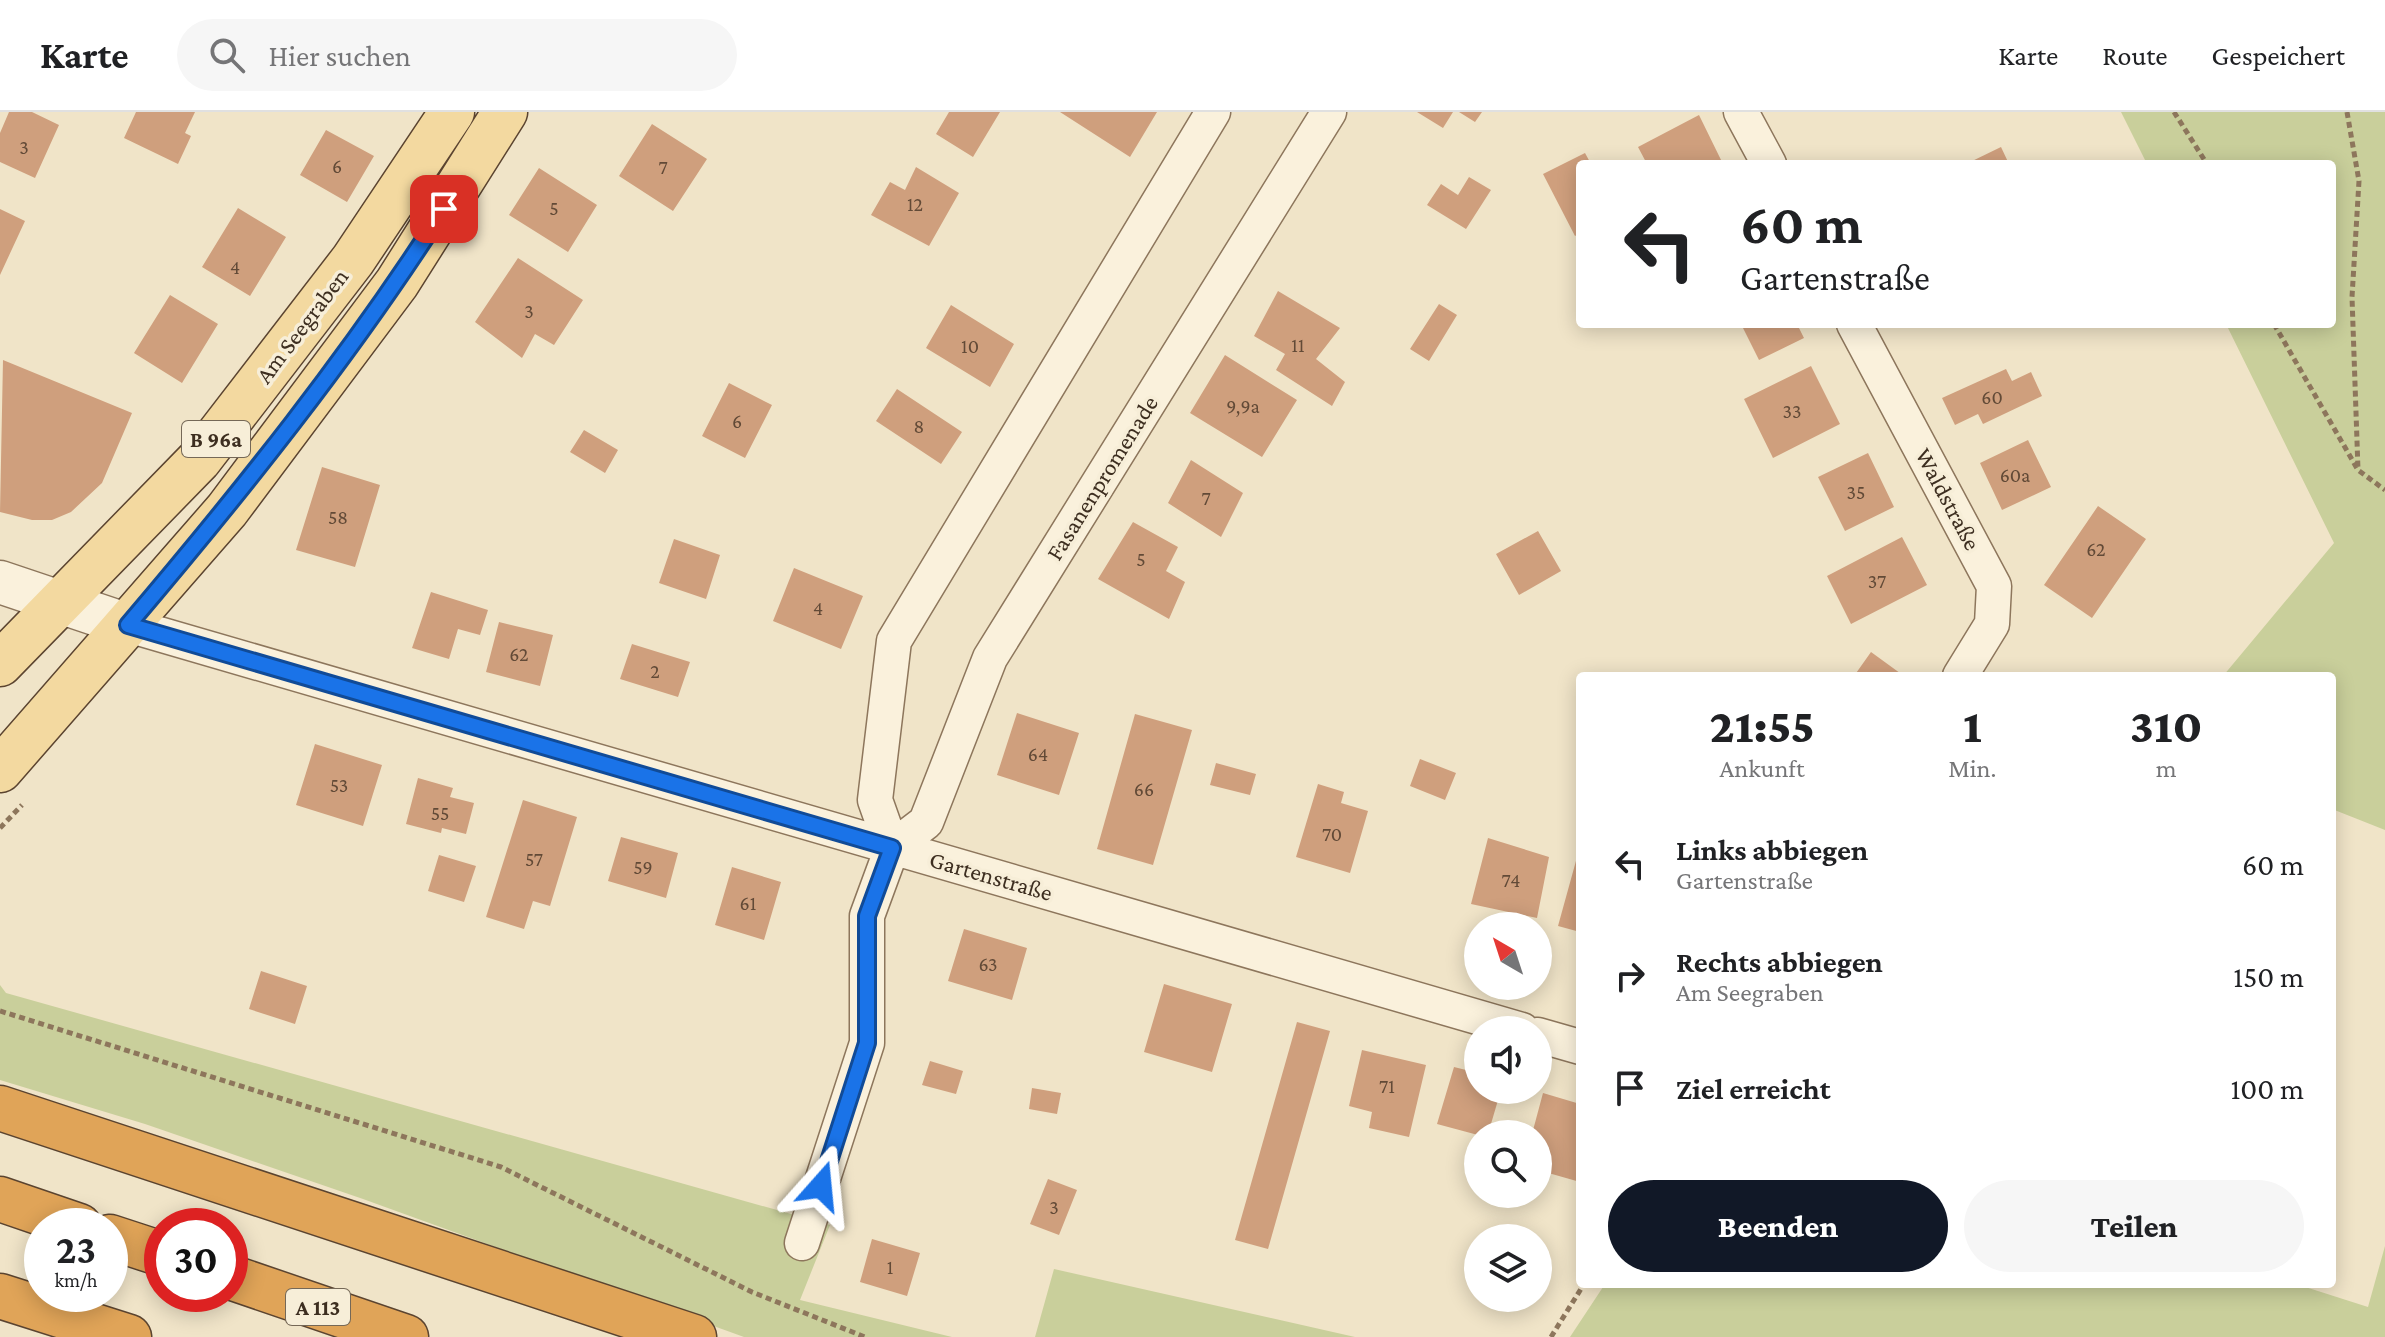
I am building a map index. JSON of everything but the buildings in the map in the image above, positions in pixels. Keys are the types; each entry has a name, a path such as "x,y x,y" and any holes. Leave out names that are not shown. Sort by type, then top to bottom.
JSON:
{"highway":[{"path":"0,1108 694,1337"},
{"path":"0,1199 26,1208"},
{"name":"A 113","path":"248,1283 406,1337"},
{"path":"0,1296 129,1337"}],"main road":[{"name":"Am Seegraben","path":"0,664 199,460 353,260 452,112"},
{"name":"B 96a","path":"0,770 227,510 397,283 505,112"}],"street":[{"path":"802,1243 867,1043 867,916 892,848 875,800 894,641 1213,112"},
{"name":"Fasanenpromenade","path":"892,848 926,822 990,658 1329,112"},
{"path":"1741,112 1767,160"},
{"name":"Waldstraße","path":"1856,328 1994,586 1992,624 1962,672"},
{"name":"Gartenstraße","path":"0,582 128,625 1474,1016"},
{"path":"1552,1039 1576,1046"}],"path":[{"path":"2174,112 2204,160"},
{"path":"2347,112 2359,181 2352,297 2358,470"},
{"path":"2276,328 2358,470 2385,490"},
{"path":"0,1011 501,1167 752,1292 865,1337"},
{"path":"1551,1337 1582,1288"}],"green space":[{"path":"2121,112 2385,112 2385,830 2336,811 2336,672 2226,672 2334,543 2228,328 2336,328 2336,160 2145,160"},
{"path":"0,985 6,993 830,1225 800,1300 952,1337 744,1337 363,1199 145,1124 0,1080"},
{"path":"2385,1246 2385,1337 1570,1337 1602,1288 2309,1288 2368,1307"},
{"path":"1054,1269 1355,1337 1035,1337"}],"route":[{"path":"444,209 354,343 227,510 128,625 892,848 867,916 867,1043 821,1186"}]}
